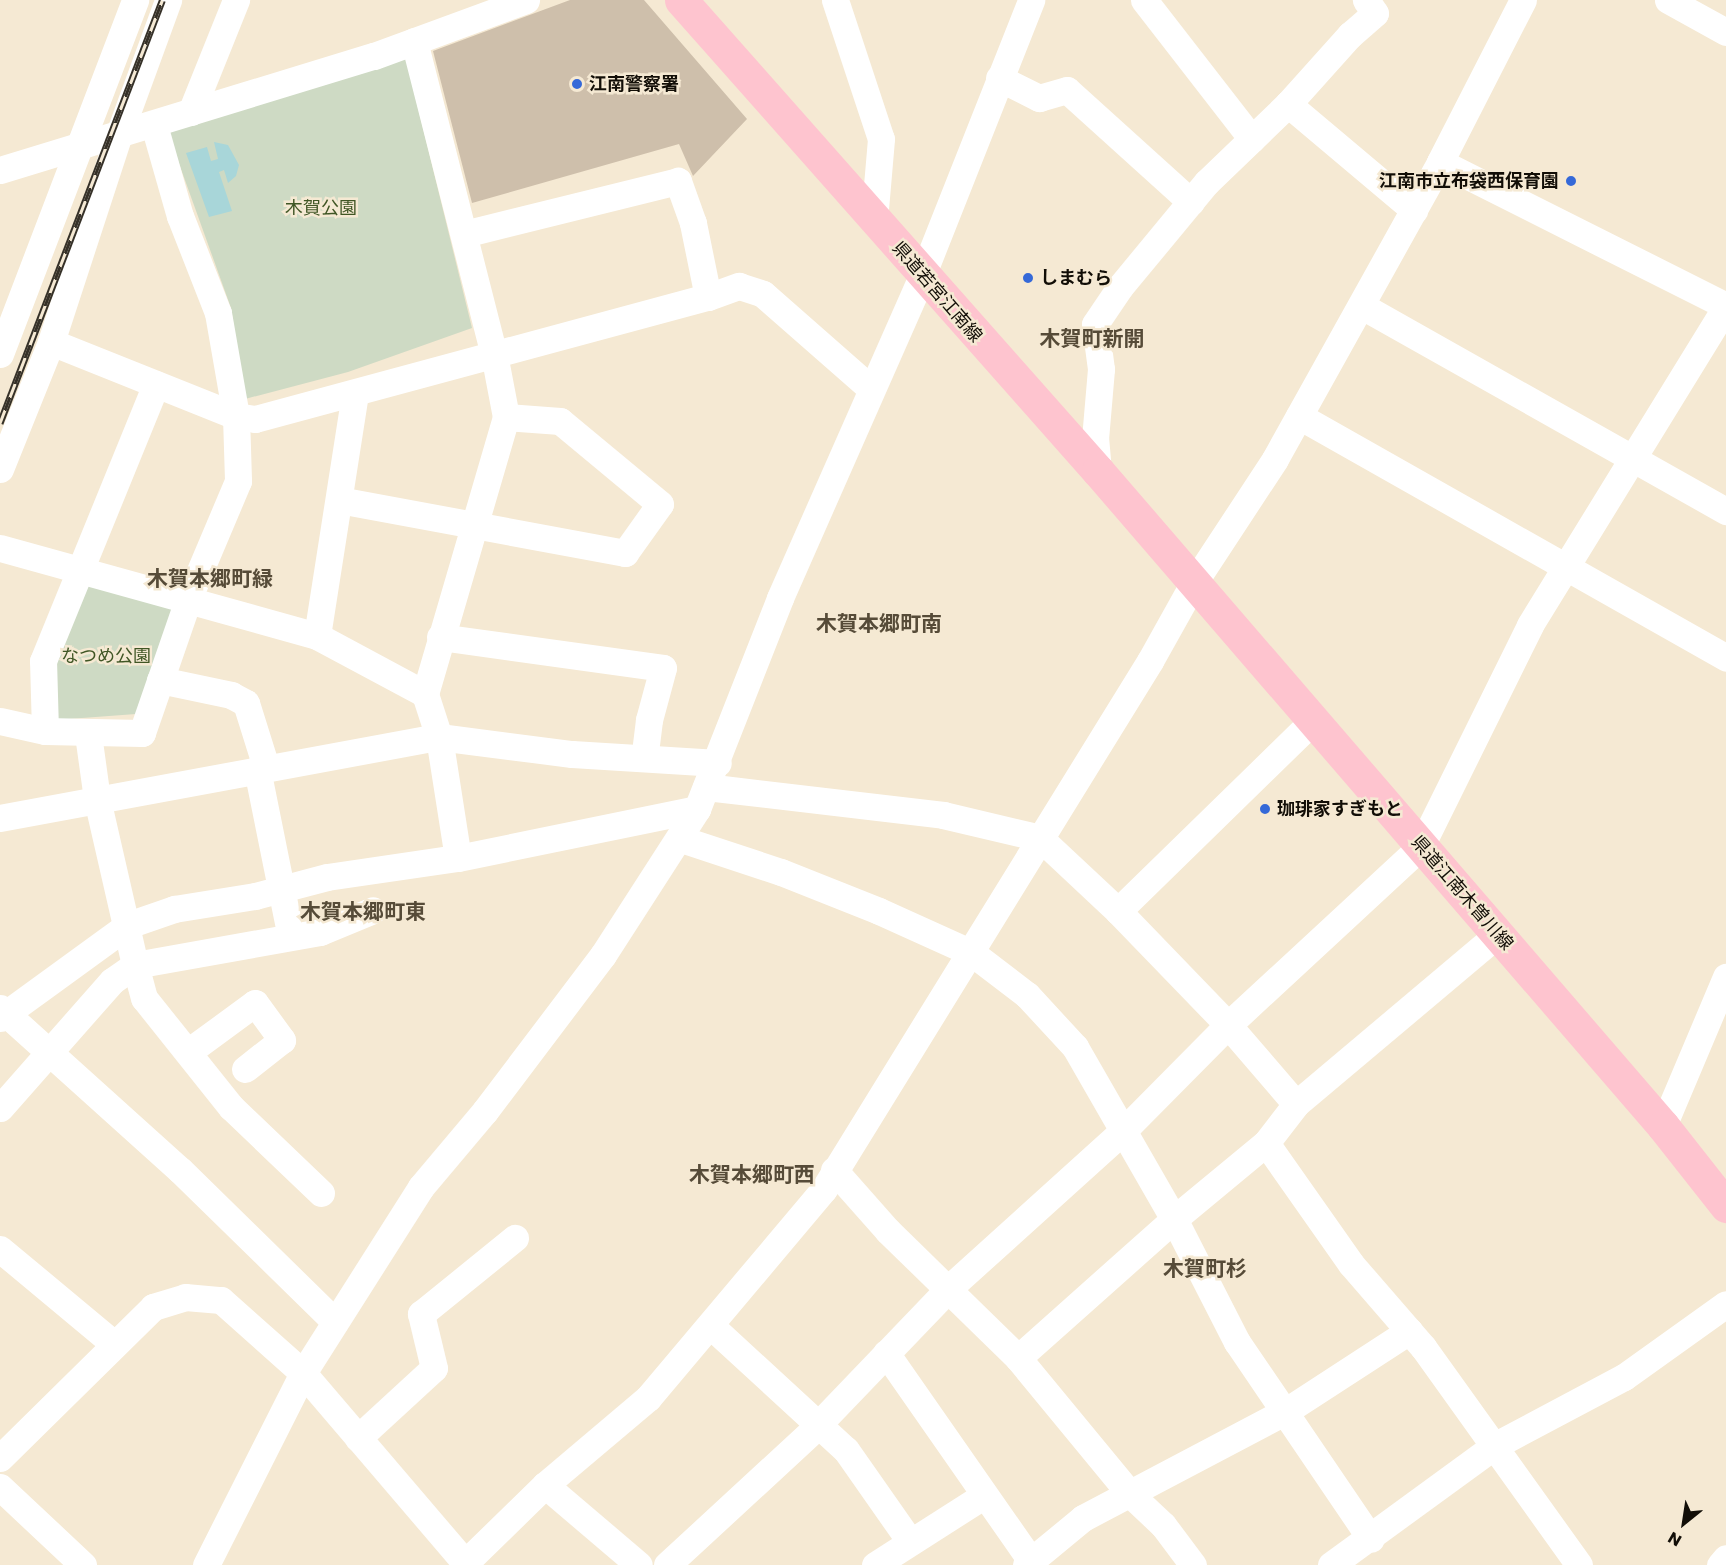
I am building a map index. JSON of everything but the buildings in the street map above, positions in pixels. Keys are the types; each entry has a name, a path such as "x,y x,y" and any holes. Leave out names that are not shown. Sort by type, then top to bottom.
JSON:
{"main road":[{"name":"県道若宮江南線","path":"681,0 922,276 1098,471 1193,584"},
{"name":"県道江南木曽川線","path":"1193,584 1663,1126 1726,1206"}],"street":[{"path":"0,354 5,325 79,148 135,0"},
{"path":"0,469 51,342 118,137 168,0"},
{"path":"191,112 236,0"},
{"path":"0,171 118,137 414,41 526,0"},
{"path":"835,0 881,139 874,219"},
{"path":"206,1565 303,1373 421,1187 485,1111 603,955 681,839 718,763 780,598 870,388 922,276 1031,0"},
{"path":"1144,0 1252,139"},
{"path":"1098,471 1095,439 1101,369 1095,324 1120,287 1191,202 1288,104 1350,35 1375,13 1366,0"},
{"path":"0,1458 113,1343 153,1307 184,1297 221,1300 303,1373 465,1564 544,1485 648,1398 711,1326 824,1189 972,953 1150,661 1193,584 1299,416 1440,162 1524,0"},
{"path":"1668,0 1726,32"},
{"path":"414,41 494,354 506,417 477,528 440,637 425,694 439,737 459,858"},
{"path":"999,78 1039,98 1066,90 1191,202"},
{"path":"1288,104 1414,210"},
{"path":"0,721 45,731 88,734 142,733 189,597 238,481 236,416 218,313 180,216 154,125"},
{"path":"667,1565 819,1424 948,1289 1122,1132 1228,1025 1422,846 1530,625 1726,306 1440,162"},
{"path":"464,234 678,181 693,223 708,297"},
{"path":"51,342 236,416 255,418 355,394 708,297 739,286 763,294 870,388"},
{"path":"1362,306 1726,511"},
{"path":"45,731 43,661 156,384"},
{"path":"317,636 355,394"},
{"path":"1299,416 1726,658"},
{"path":"339,500 477,528 543,536 626,553 660,504 560,421 506,417"},
{"path":"0,548 189,597 317,636 425,694"},
{"path":"440,637 663,668 649,720 644,758"},
{"path":"160,680 231,695 246,703 261,768 291,937"},
{"path":"1118,911 1313,721"},
{"path":"88,734 97,799 144,998 231,1107 321,1193"},
{"path":"0,818 261,768 439,737 572,754 718,763"},
{"path":"335,1322 50,1049 2,1013 128,925 174,909 327,877 459,858 701,798 943,815 1040,838 1118,911 1228,1025 1296,1104"},
{"path":"681,839 781,872 972,953 1027,995 1076,1047 1122,1132 1174,1219 1237,1342 1286,1411 1355,1555 1494,1446 1624,1377 1726,1304"},
{"path":"0,1108 112,981 135,965 320,932 373,910"},
{"path":"1018,1358 1174,1219 1266,1143 1296,1104 1498,934"},
{"path":"1663,1126 1726,976"},
{"path":"188,1052 255,1003 282,1040 245,1069"},
{"path":"1266,1143 1351,1264 1409,1331 1579,1565"},
{"path":"834,1170 888,1231 1018,1358 1130,1494 1163,1525 1193,1565"},
{"path":"358,1438 434,1368 421,1314 515,1238"},
{"path":"0,1249 113,1343"},
{"path":"711,1326 846,1450 909,1540"},
{"path":"886,1353 1030,1563 1083,1518 1286,1411 1409,1331"},
{"path":"544,1485 639,1565"},
{"path":"0,1487 83,1565"},
{"path":"881,1563 909,1540 983,1496"},
{"path":"1720,1565 1726,1558"}],"green space":[{"name":"木賀公園","path":"406,59 472,328 348,372 245,399 231,308 168,133 252,102"},
{"name":"なつめ公園","path":"86,575 176,604 136,714 55,720 52,663"}],"water":[{"path":"214,142 228,145 239,165 236,176 228,183 224,170 219,172 232,211 209,217 186,153 207,147 211,161 218,159"}],"railway":[{"path":"0,423 162,0"}],"place":[{"name":"江南警察署","path":"577,84"},
{"name":"江南市立布袋西保育園","path":"1571,181"},
{"name":"しまむら","path":"1028,278"},
{"name":"珈琲家すぎもと","path":"1265,809"}],"district":[{"name":"木賀町新開","path":"1092,339"},
{"name":"木賀本郷町緑","path":"210,579"},
{"name":"木賀本郷町南","path":"879,624"},
{"name":"木賀本郷町東","path":"363,912"},
{"name":"木賀本郷町西","path":"752,1175"},
{"name":"木賀町杉","path":"1205,1269"}]}
